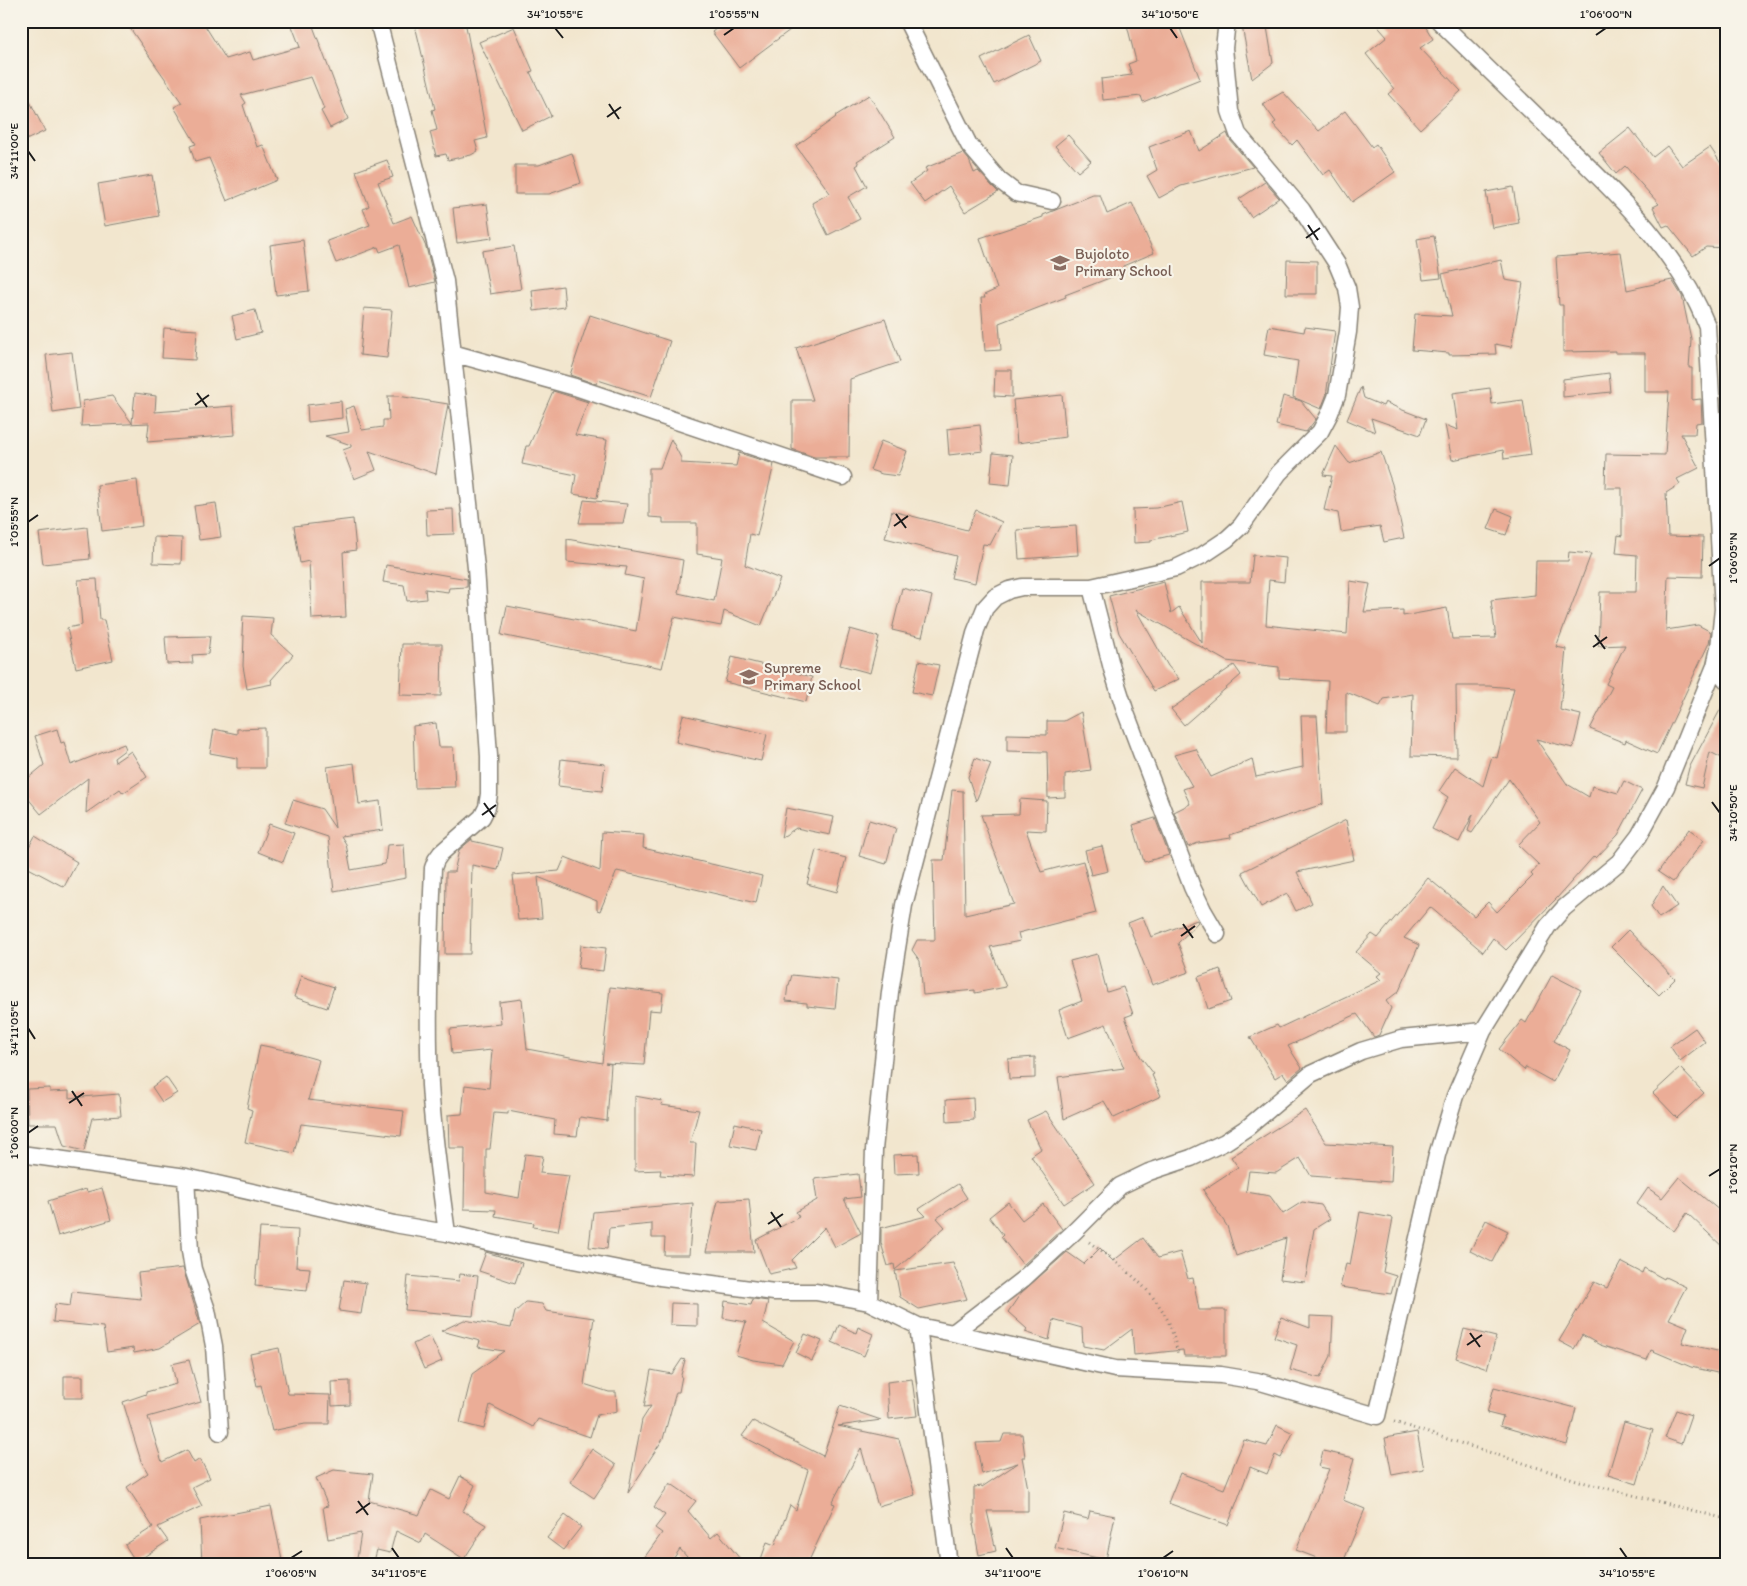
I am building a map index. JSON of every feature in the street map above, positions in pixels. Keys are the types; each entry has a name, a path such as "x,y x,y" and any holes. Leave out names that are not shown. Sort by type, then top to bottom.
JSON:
{"street":[{"path":"378,21 445,280 476,568 488,756 489,794 487,807 482,816 441,853 436,860 434,868 428,987 430,1087 438,1174 446,1233"},
{"path":"907,21 969,145 998,180 1016,193 1052,201"},
{"path":"869,1302 874,1150 890,992 904,905 976,630 985,608 996,597 1009,590 1022,587 1091,587 1176,568 1203,555 1227,539 1254,509 1280,473 1320,432 1337,395 1348,332 1350,307 1347,288 1337,264 1302,210 1238,134 1230,111 1224,48 1227,21"},
{"path":"21,1154 186,1177 394,1224 660,1277 774,1292 816,1292 869,1302 918,1326 1115,1369 1222,1375 1257,1380 1377,1416 1437,1156 1455,1096 1483,1031 1548,926 1564,908 1619,862 1640,836 1666,787 1715,666 1723,609 1707,326 1699,304 1658,240 1621,198 1439,21"},
{"path":"452,353 575,387 843,477"},
{"path":"1091,587 1112,669 1126,713 1192,887 1217,934"},
{"path":"1715,666 1726,680"},
{"path":"953,1333 1023,1279 1120,1186 1149,1172 1191,1158 1225,1142 1248,1127 1311,1074 1361,1051 1401,1039 1483,1031"},
{"path":"186,1177 190,1251 193,1269 206,1310 214,1346 220,1432"},
{"path":"918,1326 949,1565"}],"path":[{"path":"1074,1232 1122,1265 1144,1287 1162,1310 1169,1322 1183,1372"},
{"path":"1377,1416 1586,1483 1726,1519"}],"building":[{"path":"125,21 202,21 226,59 250,52 253,60 300,47 290,21 311,21 348,119 330,128 321,111 324,109 311,77 241,95 246,103 243,105 257,147 263,145 277,180 227,201 209,158 195,162 190,146 196,144 174,107 182,103"},
{"path":"414,21 463,21 464,26 466,26 487,138 475,141 478,151 471,155 448,160 446,154 436,156 430,132 437,130 432,110 435,109"},
{"path":"726,21 802,21 739,68 712,32"},
{"path":"1126,21 1177,21 1200,79 1143,102 1141,96 1103,100 1101,79 1132,75 1128,64 1136,61"},
{"path":"1241,21 1266,21 1273,63 1252,79"},
{"path":"1373,21 1422,21 1433,39 1420,48 1461,91 1420,129 1388,94 1394,89 1366,54 1387,37"},
{"path":"514,27 533,71 530,72 551,116 522,130 479,42"},
{"path":"1029,35 1041,61 994,84 981,59"},
{"path":"21,84 45,131 26,140 21,131"},
{"path":"1283,92 1319,131 1345,111 1372,147 1376,144 1395,172 1352,202 1330,170 1323,175 1297,140 1292,145 1273,124 1276,122 1263,104"},
{"path":"869,95 895,137 857,161 859,164 856,166 867,186 848,197 860,219 828,235 812,203 830,193 796,146 835,116"},
{"path":"1630,128 1653,157 1667,146 1682,166 1710,147 1726,171 1726,248 1706,247 1693,256 1668,225 1663,227 1653,207 1659,204 1625,166 1616,174 1599,153"},
{"path":"1191,131 1199,151 1227,133 1230,140 1253,167 1181,186 1159,198 1147,176 1157,170 1149,147"},
{"path":"1068,135 1091,161 1078,172 1055,146"},
{"path":"572,153 581,183 549,194 515,194 515,165 539,165"},
{"path":"963,153 969,160 974,173 978,171 998,192 965,212 949,186 925,203 910,183 927,171 925,168"},
{"path":"387,160 393,177 378,182 394,223 412,216 426,247 435,282 409,288 399,245 380,252 378,247 336,263 327,241 370,225 363,209 369,206 356,171"},
{"path":"152,175 159,216 105,226 98,184"},
{"path":"1265,182 1279,198 1251,217 1239,199"},
{"path":"1513,187 1519,223 1492,228 1486,192"},
{"path":"1093,195 1100,195 1107,214 1132,203 1154,253 1123,266 1125,272 999,323 1001,350 985,351 981,298 985,298 984,295 997,289 980,238 1043,217 1043,215"},
{"path":"487,204 492,238 457,243 453,208"},
{"path":"1434,236 1441,278 1423,280 1417,239"},
{"path":"303,240 309,291 276,295 270,245"},
{"path":"514,246 521,289 490,294 482,251"},
{"path":"1621,252 1627,290 1672,280 1682,296 1691,339 1689,368 1692,368 1692,400 1701,399 1702,422 1696,423 1695,434 1681,434 1699,468 1677,479 1680,484 1666,493 1668,536 1703,537 1702,577 1668,576 1666,630 1698,625 1711,632 1709,643 1657,754 1626,740 1625,743 1590,729 1612,687 1606,684 1625,645 1598,646 1600,592 1636,592 1637,555 1616,553 1618,535 1622,536 1622,488 1605,488 1606,454 1665,455 1669,392 1645,392 1645,353 1615,353 1615,351 1563,352 1563,305 1559,305 1556,257"},
{"path":"1287,260 1317,261 1317,294 1286,294"},
{"path":"1501,260 1505,280 1523,283 1511,347 1495,344 1496,354 1449,355 1449,353 1412,350 1415,314 1452,316 1442,274"},
{"path":"563,286 565,307 534,311 532,290"},
{"path":"364,308 392,310 387,358 360,355"},
{"path":"255,310 261,333 237,339 232,316"},
{"path":"590,315 670,341 651,397 598,380 596,384 570,375"},
{"path":"885,319 900,362 850,379 849,457 814,457 792,449 792,400 813,400 796,348"},
{"path":"1269,326 1304,332 1305,327 1335,331 1326,396 1321,409 1293,397 1298,361 1264,355"},
{"path":"164,328 197,330 195,360 162,358"},
{"path":"72,352 79,409 53,413 46,355"},
{"path":"995,370 1012,370 1012,397 994,396"},
{"path":"1609,373 1611,392 1563,397 1563,379"},
{"path":"1361,387 1364,398 1383,406 1385,402 1426,419 1420,435 1371,418 1375,432 1347,420"},
{"path":"1490,388 1492,404 1523,400 1531,455 1504,459 1503,450 1452,460 1445,425 1458,430 1453,393"},
{"path":"553,391 588,402 575,435 607,440 597,498 573,494 576,475 522,464 526,446 529,446"},
{"path":"135,393 156,396 155,412 233,406 235,435 147,442 149,423 81,426 83,401 112,396 132,423"},
{"path":"1062,395 1066,437 1017,443 1013,400"},
{"path":"388,396 448,404 436,474 369,451 376,470 354,479 343,450 351,447 351,445 325,436 349,432 345,409 354,406 362,430 383,427 383,420 389,420"},
{"path":"1283,396 1301,401 1316,419 1306,432 1276,425"},
{"path":"1721,398 1726,398 1726,421 1722,421"},
{"path":"341,401 342,418 308,422 307,405"},
{"path":"980,425 983,451 949,455 947,429"},
{"path":"671,439 681,458 681,463 736,466 739,453 774,464 757,536 750,534 745,565 780,579 761,626 724,611 721,626 674,617 662,668 501,635 507,606 636,631 644,579 625,575 627,567 567,562 567,539 683,560 678,593 714,601 722,558 697,554 697,523 663,523 663,518 649,517 649,468 660,468"},
{"path":"881,441 907,451 898,476 870,470"},
{"path":"1336,446 1349,463 1381,452 1392,484 1404,538 1384,542 1380,526 1341,532 1338,513 1324,510 1332,476 1323,475"},
{"path":"993,453 1013,455 1010,485 990,483"},
{"path":"137,480 142,526 102,531 97,485"},
{"path":"584,500 627,504 623,523 579,523"},
{"path":"1182,502 1188,532 1151,540 1151,542 1134,543 1133,509 1156,508"},
{"path":"216,503 221,537 199,540 194,506"},
{"path":"453,509 454,534 427,535 426,510"},
{"path":"1496,509 1513,516 1506,535 1488,529"},
{"path":"976,510 1002,522 990,545 983,544 975,583 951,578 956,556 885,538 892,511 967,530"},
{"path":"353,519 356,550 343,552 346,617 312,619 309,561 300,563 294,526"},
{"path":"1076,526 1078,555 1019,559 1017,530"},
{"path":"87,527 90,559 43,564 39,533"},
{"path":"154,537 182,538 181,564 153,563"},
{"path":"1569,552 1591,554 1556,647 1566,649 1560,710 1581,715 1573,748 1536,739 1567,784 1589,797 1592,786 1618,793 1624,781 1642,790 1618,835 1596,858 1594,856 1557,898 1506,950 1493,938 1483,952 1430,907 1404,938 1419,945 1399,991 1386,1001 1391,1008 1379,1035 1374,1037 1357,1014 1288,1046 1302,1068 1288,1080 1283,1073 1275,1078 1250,1037 1277,1025 1279,1028 1381,980 1377,976 1381,973 1356,952 1372,934 1378,938 1428,878 1474,916 1488,902 1497,912 1533,876 1531,874 1539,865 1518,845 1540,822 1509,779 1472,833 1468,831 1473,814 1459,842 1432,829 1448,797 1439,791 1455,767 1483,786 1492,756 1497,758 1514,688 1456,686 1457,757 1411,756 1413,694 1384,699 1380,706 1346,692 1346,732 1326,732 1328,681 1279,678 1279,667 1226,661 1136,610 1168,666 1179,679 1154,691 1119,633 1109,596 1164,582 1171,613 1179,607 1202,643 1202,582 1250,582 1253,555 1286,558 1284,582 1269,580 1266,625 1347,634 1350,581 1370,584 1364,612 1403,610 1403,616 1447,608 1452,639 1496,638 1491,600 1535,595 1536,561 1568,561"},
{"path":"386,565 467,579 467,587 449,588 448,592 425,589 426,599 407,601 404,585 383,582"},
{"path":"97,579 100,620 104,620 113,660 76,668 67,628 82,625 78,580"},
{"path":"902,588 932,596 922,637 892,630"},
{"path":"243,616 273,618 271,635 293,655 271,680 272,684 247,689 243,666"},
{"path":"850,629 879,637 870,673 840,665"},
{"path":"210,636 208,654 192,655 193,663 167,664 165,637"},
{"path":"402,644 442,644 441,696 400,695"},
{"path":"732,657 812,677 806,702 725,682"},
{"path":"919,661 939,665 932,696 912,692"},
{"path":"1234,665 1241,675 1184,725 1171,709"},
{"path":"1726,699 1726,760 1710,752 1702,788 1685,784 1689,768"},
{"path":"1081,712 1091,770 1065,774 1065,797 1048,798 1047,752 1007,751 1007,734 1047,735 1047,721 1064,721"},
{"path":"683,715 767,734 761,761 676,742"},
{"path":"1301,716 1317,716 1323,804 1230,835 1231,838 1198,843 1188,847 1174,812 1190,804 1183,789 1192,786 1174,755 1196,749 1211,777 1252,759 1256,777 1303,767"},
{"path":"436,723 439,747 453,747 455,787 415,788 413,726"},
{"path":"265,728 265,768 237,768 237,758 210,753 214,729 237,734 237,729"},
{"path":"57,729 61,743 64,742 71,765 124,744 126,749 114,758 115,762 131,751 147,777 123,793 120,789 86,813 88,778 41,814 21,790 21,784 44,765 35,736"},
{"path":"975,758 991,764 976,801 968,777"},
{"path":"561,759 605,764 602,791 558,786"},
{"path":"354,763 359,804 380,801 383,830 341,836 346,844 351,870 385,864 387,845 404,844 406,878 334,891 328,837 285,823 293,800 322,809 335,828 327,767"},
{"path":"952,790 963,791 965,915 1014,904 981,815 1019,814 1020,799 1047,801 1046,831 1026,830 1041,872 1083,861 1096,913 1018,933 1020,941 990,947 1006,987 975,993 975,990 923,995 920,961 912,950 917,940 935,940 933,860 944,860"},
{"path":"786,808 834,817 830,835 796,828 781,838"},
{"path":"1155,818 1169,855 1144,862 1133,825"},
{"path":"869,820 896,828 886,864 859,856"},
{"path":"1346,820 1354,860 1297,872 1312,903 1296,911 1287,893 1261,907 1242,872"},
{"path":"269,824 294,833 283,862 258,852"},
{"path":"1689,829 1704,840 1673,882 1658,872"},
{"path":"602,832 644,835 643,848 762,876 756,903 617,871 600,911 597,910 597,901 538,877 542,918 518,920 513,875 559,871 565,857 600,871"},
{"path":"35,836 77,862 64,887 21,864"},
{"path":"472,839 472,841 503,848 498,870 472,865 470,954 445,954 446,872 454,872 459,850"},
{"path":"1102,846 1108,871 1091,875 1085,850"},
{"path":"816,850 846,858 837,892 807,884"},
{"path":"1663,886 1677,906 1659,918 1651,906"},
{"path":"1143,917 1151,937 1197,920 1198,922 1178,943 1189,972 1152,985 1128,923"},
{"path":"1628,930 1675,979 1659,995 1611,947"},
{"path":"581,945 606,948 603,971 578,968"},
{"path":"1097,954 1107,992 1123,987 1133,1014 1125,1017 1140,1056 1154,1074 1152,1075 1161,1096 1114,1118 1104,1101 1064,1119 1058,1077 1124,1068 1106,1024 1068,1038 1059,1010 1082,1001 1070,961"},
{"path":"1220,969 1231,1001 1208,1009 1198,977"},
{"path":"792,975 838,980 835,1009 807,1006 807,1003 786,1001 788,985"},
{"path":"1552,975 1581,990 1554,1041 1570,1050 1553,1082 1526,1067 1524,1070 1499,1049 1522,1020 1526,1023"},
{"path":"301,976 334,987 327,1008 294,997"},
{"path":"610,987 663,993 661,1011 649,1010 644,1065 605,1063 611,1064 607,1121 580,1117 577,1136 554,1134 555,1120 508,1111 508,1114 494,1113 490,1149 486,1149 486,1192 519,1198 525,1154 543,1156 540,1173 569,1176 558,1231 533,1227 534,1223 495,1216 496,1210 464,1209 465,1148 449,1148 448,1115 462,1114 465,1085 489,1088 492,1050 452,1054 450,1029 501,1024 499,1002 522,999 527,1049 602,1063"},
{"path":"1695,1028 1705,1042 1680,1061 1670,1046"},
{"path":"260,1045 294,1052 319,1060 308,1100 404,1111 401,1136 301,1124 294,1153 245,1142 252,1110 247,1108"},
{"path":"1035,1057 1035,1078 1009,1079 1008,1059"},
{"path":"1680,1068 1704,1093 1677,1118 1653,1093"},
{"path":"166,1077 177,1093 162,1102 152,1087"},
{"path":"50,1088 50,1092 69,1091 69,1098 119,1094 121,1116 92,1118 84,1151 64,1146 57,1124 28,1124 27,1089"},
{"path":"635,1096 662,1101 661,1105 699,1110 690,1143 696,1143 694,1177 660,1175 661,1170 635,1171"},
{"path":"973,1098 974,1120 947,1122 946,1100"},
{"path":"1305,1110 1326,1143 1393,1147 1391,1182 1311,1176 1300,1158 1276,1173 1249,1171 1246,1192 1270,1196 1283,1214 1302,1202 1321,1205 1330,1219 1314,1229 1305,1282 1280,1279 1286,1238 1236,1256 1227,1226 1203,1190 1238,1167 1231,1157"},
{"path":"1046,1111 1095,1183 1064,1204 1031,1156 1041,1149 1027,1120"},
{"path":"735,1123 761,1129 756,1150 730,1145"},
{"path":"918,1154 919,1173 894,1174 893,1155"},
{"path":"858,1174 861,1197 844,1199 861,1233 835,1247 825,1227 792,1260 796,1268 769,1274 756,1240 799,1217 796,1212 817,1200 814,1179"},
{"path":"1679,1177 1726,1216 1726,1250 1687,1213 1674,1231 1637,1204 1648,1188 1662,1198"},
{"path":"958,1184 967,1198 937,1218 945,1227 895,1270 894,1264 888,1266 881,1243 881,1228 926,1216 919,1209"},
{"path":"102,1188 111,1220 58,1236 48,1201 86,1189 87,1192"},
{"path":"749,1199 754,1252 706,1252 718,1201"},
{"path":"1008,1202 1022,1220 1043,1204 1062,1229 1023,1265 1001,1237 1003,1235 989,1217"},
{"path":"693,1203 689,1255 664,1255 665,1238 652,1238 652,1224 609,1228 607,1249 589,1247 593,1212"},
{"path":"1360,1212 1393,1218 1383,1272 1396,1276 1391,1294 1340,1287 1346,1264 1350,1265"},
{"path":"1486,1220 1508,1231 1492,1262 1470,1251"},
{"path":"260,1228 298,1230 296,1267 310,1268 307,1291 255,1286"},
{"path":"1143,1238 1158,1258 1180,1252 1188,1279 1193,1278 1199,1310 1226,1310 1226,1356 1184,1356 1183,1350 1134,1355 1132,1329 1104,1350 1083,1346 1082,1328 1053,1320 1049,1340 1025,1332 1027,1329 1008,1312 1021,1293 1067,1252 1084,1264 1100,1248 1113,1261"},
{"path":"486,1252 522,1263 515,1283 479,1271"},
{"path":"1621,1262 1642,1273 1644,1268 1664,1279 1665,1277 1686,1287 1669,1319 1688,1327 1682,1343 1726,1353 1726,1375 1691,1367 1651,1350 1647,1360 1600,1345 1582,1335 1574,1349 1559,1341 1594,1282 1607,1288"},
{"path":"953,1263 967,1299 919,1309 900,1297 895,1271"},
{"path":"183,1268 200,1324 160,1348 134,1353 133,1348 107,1352 103,1327 53,1322 55,1304 70,1306 72,1292 141,1299 138,1273"},
{"path":"460,1274 478,1276 473,1316 405,1310 408,1276 459,1281"},
{"path":"344,1280 366,1283 361,1314 339,1311"},
{"path":"753,1299 768,1301 763,1323 794,1341 782,1364 753,1360 736,1355 746,1322 723,1318 725,1301 751,1305"},
{"path":"526,1302 542,1304 546,1311 594,1318 584,1384 609,1392 616,1392 617,1411 597,1415 590,1437 538,1419 533,1427 490,1405 484,1429 460,1423 472,1374 504,1351 478,1347 480,1341 441,1331 464,1320 511,1328 515,1312"},
{"path":"671,1303 697,1304 697,1326 670,1325"},
{"path":"1310,1316 1333,1317 1331,1356 1320,1378 1290,1370 1297,1345 1274,1337 1281,1317 1310,1328"},
{"path":"839,1325 856,1333 858,1327 873,1334 864,1356 832,1342"},
{"path":"1464,1329 1496,1337 1487,1369 1456,1358"},
{"path":"805,1334 822,1341 812,1361 796,1353"},
{"path":"430,1336 442,1361 424,1369 413,1344"},
{"path":"279,1348 288,1394 330,1395 329,1424 305,1424 272,1431 261,1385 257,1386 250,1354"},
{"path":"682,1359 685,1360 679,1392 676,1392 663,1439 628,1493 642,1420 651,1406 644,1407 651,1370 672,1374"},
{"path":"189,1360 201,1402 148,1417 162,1462 187,1450 194,1463 200,1459 210,1478 192,1487 202,1506 158,1527 168,1541 136,1562 125,1545 153,1527 127,1487 148,1473 141,1461 123,1402 146,1394 146,1392 176,1384 172,1364"},
{"path":"64,1376 83,1376 83,1398 64,1398"},
{"path":"912,1379 917,1416 889,1419 887,1382"},
{"path":"350,1381 350,1405 332,1406 331,1382"},
{"path":"1494,1387 1576,1408 1567,1445 1500,1426 1503,1417 1487,1413"},
{"path":"840,1406 881,1420 838,1426 899,1439 915,1495 878,1506 861,1448 832,1503 835,1504 807,1565 759,1565 767,1542 775,1545 790,1505 796,1510 808,1470 742,1436 753,1421 823,1456"},
{"path":"1676,1410 1691,1415 1681,1444 1665,1438"},
{"path":"1624,1422 1653,1430 1637,1484 1608,1475"},
{"path":"1277,1425 1293,1433 1281,1458 1275,1455 1267,1474 1250,1467 1228,1525 1168,1503 1180,1473 1224,1489 1244,1440 1267,1446"},
{"path":"1417,1432 1424,1469 1392,1475 1385,1438"},
{"path":"1004,1434 1022,1434 1025,1457 1022,1457 1028,1489 1028,1511 987,1511 996,1551 979,1555 973,1524 974,1487 982,1487 1018,1463 982,1474 976,1443 1001,1442"},
{"path":"592,1449 616,1465 594,1498 570,1482"},
{"path":"1323,1451 1354,1458 1343,1500 1365,1509 1342,1565 1320,1565 1322,1560 1296,1550 1329,1469 1319,1467"},
{"path":"334,1470 373,1474 369,1501 419,1515 431,1490 449,1499 460,1476 475,1485 463,1511 486,1525 464,1559 425,1534 421,1543 396,1531 390,1553 377,1550 373,1565 356,1565 361,1533 328,1539 323,1507 328,1506 316,1478"},
{"path":"670,1483 696,1501 688,1511 711,1538 718,1532 745,1565 694,1565 680,1549 669,1565 639,1565 662,1533 655,1528 665,1515 654,1507"},
{"path":"271,1506 283,1565 202,1565 200,1520"},
{"path":"1090,1511 1115,1516 1106,1560 1055,1548 1064,1513 1088,1519"},
{"path":"565,1515 581,1527 563,1550 547,1538"}],"place":[{"name":"Bujoloto Primary School","path":"1060,263"},
{"name":"Supreme Primary School","path":"749,677"}]}
